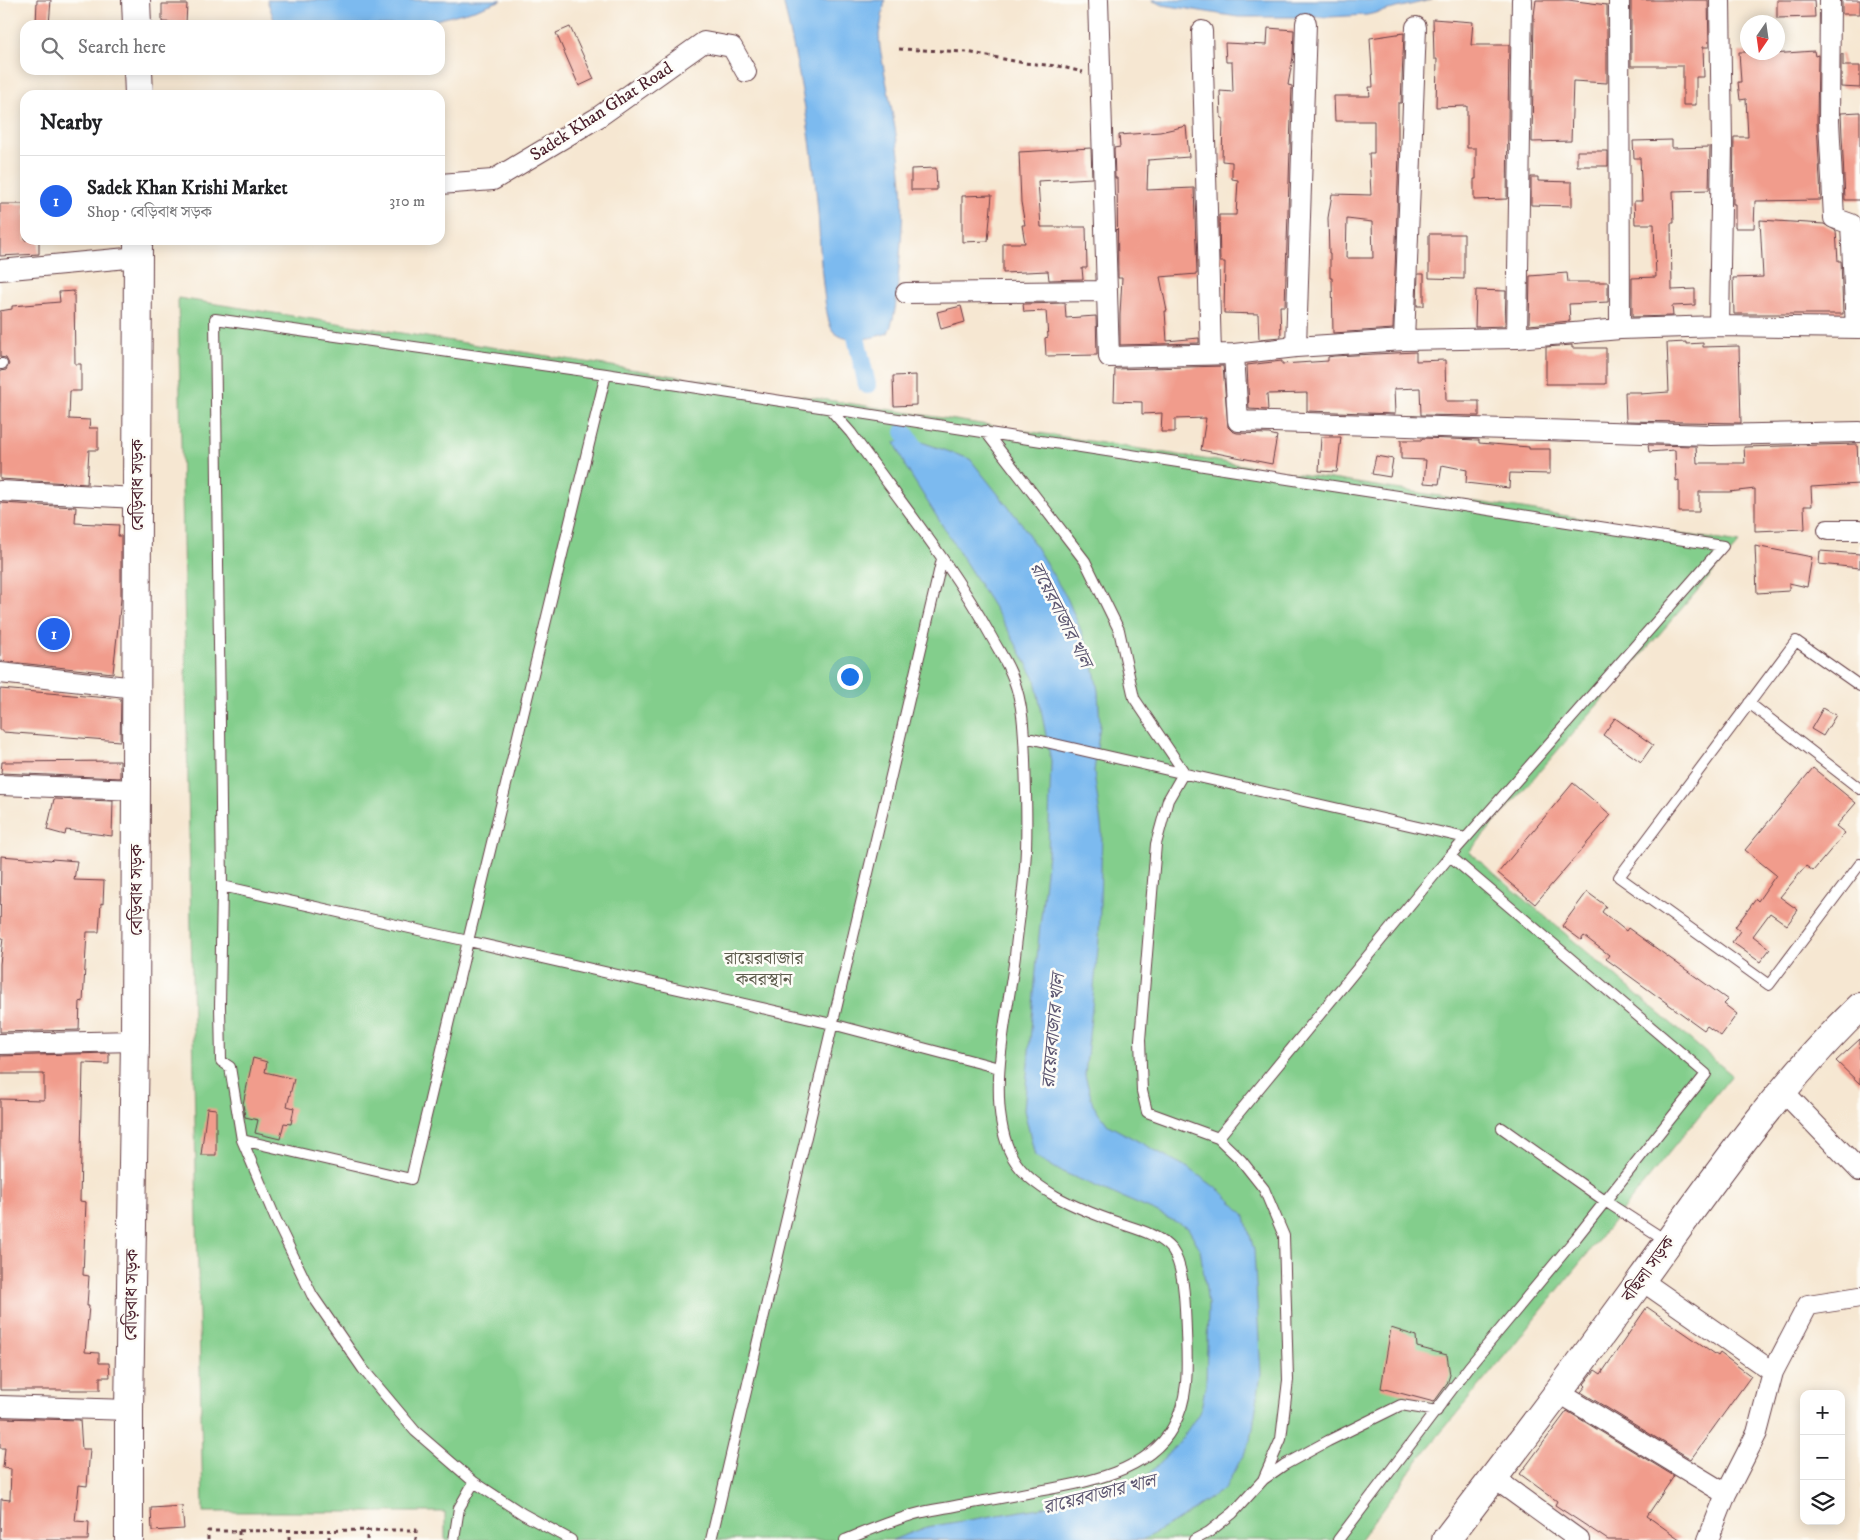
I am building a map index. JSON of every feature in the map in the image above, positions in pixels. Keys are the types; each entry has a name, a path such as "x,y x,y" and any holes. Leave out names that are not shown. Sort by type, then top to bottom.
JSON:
{"main road":[{"path":"136,0 137,20"},
{"path":"138,75 139,90"},
{"name":"বেড়িবাধ সড়ক","path":"129,1540 129,1410 135,1041 138,249"},
{"name":"বছিলা সড়ক","path":"1446,1540 1782,1091 1805,1063 1860,1007"}],"street":[{"path":"1098,0 1109,357 1234,354 1296,347 1404,340 1517,338 1620,329 1720,326 1858,328 1851,224 1834,218 1829,121 1830,0"},
{"path":"1517,338 1522,0"},
{"path":"1619,0 1620,329"},
{"path":"1720,0 1722,145 1720,326"},
{"path":"1296,347 1306,23"},
{"path":"1404,340 1416,27"},
{"path":"1202,31 1211,354"},
{"name":"Sadek Khan Ghat Road","path":"445,184 493,180 597,118 704,42 732,47 746,72"},
{"path":"0,270 138,249"},
{"path":"906,293 1107,291"},
{"path":"1234,354 1238,421 1711,435 1860,432"},
{"path":"0,491 137,498"},
{"path":"1828,530 1860,530"},
{"path":"0,673 136,688"},
{"path":"0,785 136,790"},
{"path":"0,1044 135,1041"},
{"path":"1782,1091 1860,1171"},
{"path":"1641,1280 1773,1372"},
{"path":"1708,1540 1726,1494 1757,1433 1773,1372 1808,1305 1860,1297"},
{"path":"1558,1392 1726,1494"},
{"path":"0,1406 129,1410"},
{"path":"1494,1478 1579,1540"}],"lane":[{"path":"571,1540 523,1514 474,1482 415,1431 363,1369 312,1295 276,1220 242,1140 230,1066 221,1062 222,886 215,318 985,431 1723,546 1450,856 1218,1138"},
{"path":"242,1140 411,1179 606,374"},
{"path":"829,408 851,433 975,605 1013,678 1021,710 1026,780 1026,864 1000,1068 999,1115 1009,1151 1024,1174 1068,1202 1104,1218 1152,1234 1172,1250 1180,1268 1188,1364 1183,1405 1171,1430 1155,1449 1125,1469 1083,1483 918,1514 845,1540"},
{"path":"985,431 1084,561 1119,630 1134,698 1184,772"},
{"path":"711,1540 942,559"},
{"path":"1860,686 1796,641 1619,878 1769,985 1860,864"},
{"path":"1749,703 1860,789"},
{"path":"1024,737 1130,762 1184,772 1466,838"},
{"path":"1184,772 1168,800 1156,844 1140,1040 1142,1091 1147,1112 1218,1138 1241,1160 1264,1189 1284,1236 1288,1380 1281,1439 1263,1480"},
{"path":"1338,1540 1470,1368 1706,1074 1450,856"},
{"path":"222,886 832,1024 1000,1068"},
{"path":"1502,1128 1605,1201 1668,1242"},
{"path":"1194,1540 1209,1532 1233,1513 1263,1480 1284,1465 1320,1445 1401,1405 1437,1411"},
{"path":"454,1540 459,1508 474,1482"}],"path":[{"path":"899,50 967,52 1058,66 1087,73 1101,59"},
{"path":"289,1530 289,1540"},
{"path":"329,1530 329,1540"},
{"path":"367,1530 367,1540"},
{"path":"208,1540 208,1531 416,1530 416,1540"},
{"path":"239,1531 239,1540"}],"green space":[{"name":"রায়েরবাজার কবরস্থান","path":"178,298 1739,543 1469,852 1732,1075 1423,1454 1360,1540 445,1540 445,1512 203,1512"}],"water":[{"path":"267,0 502,0 436,20 274,20"},
{"path":"783,0 885,0 879,35 880,48 893,116 903,206 896,302 888,333 852,339 838,335 830,325 824,292 816,186 808,123"},
{"path":"1151,0 1431,0 1367,15 1238,17 1163,5"},
{"path":"910,438 970,459 1022,524 1067,598 1091,654 1098,691 1100,725 1094,772 1102,832 1099,939 1085,1075 1093,1105 1108,1125 1190,1169 1223,1193 1244,1214 1254,1250 1261,1374 1251,1441 1225,1488 1175,1522 1142,1540 892,1540 927,1527 1039,1508 1144,1479 1178,1444 1201,1410 1206,1382 1208,1304 1200,1249 1188,1228 1154,1211 1060,1171 1035,1156 1024,1110 1048,853 1051,761 1035,679 1008,630 905,466 895,442"}],"building":[{"path":"37,0 51,0 49,20 36,20"},
{"path":"1536,0 1568,0 1607,5 1607,83 1573,81 1571,141 1532,142 1534,15"},
{"path":"1631,0 1708,0 1709,47 1703,47 1704,77 1696,77 1696,105 1683,105 1683,66 1631,66"},
{"path":"1777,0 1814,0 1815,17 1785,18 1785,15 1777,15"},
{"path":"1842,0 1860,0 1860,14 1842,14"},
{"path":"162,4 187,4 186,20 162,20"},
{"path":"1433,19 1473,22 1471,45 1509,45 1507,199 1474,200 1476,148 1467,148 1467,106 1436,107 1437,59 1434,59"},
{"path":"570,27 594,79 579,86 556,33"},
{"path":"1268,28 1294,30 1293,57 1288,85 1292,86 1285,306 1280,306 1281,337 1259,339 1258,314 1224,313 1225,262 1220,262 1219,215 1236,215 1238,180 1232,179 1232,162 1222,161 1223,118 1221,118 1220,91 1233,92 1232,62 1226,62 1225,43 1267,45"},
{"path":"1404,33 1401,103 1398,103 1399,153 1393,329 1333,333 1328,218 1332,194 1371,195 1369,153 1374,153 1374,121 1335,121 1334,96 1370,96 1369,87 1373,87 1370,38","holes":["1347,219 1372,222 1373,258 1346,258"]},
{"path":"1814,51 1815,56 1818,55 1817,122 1821,200 1755,201 1754,228 1735,228 1735,204 1733,204 1734,137 1748,137 1746,99 1740,100 1738,82 1741,82 1739,52 1740,60 1785,60 1785,53"},
{"path":"1841,54 1843,54 1843,66 1860,66 1860,88 1841,87"},
{"path":"1860,112 1860,200 1845,200 1841,113"},
{"path":"1186,126 1189,157 1148,160 1147,190 1194,188 1197,274 1160,277 1167,311 1165,311 1167,341 1199,338 1199,343 1120,345 1122,278 1118,278 1117,178 1115,178 1114,148 1120,147 1119,135 1160,132"},
{"path":"1672,140 1672,148 1710,147 1709,190 1673,191 1674,223 1671,223 1672,290 1695,289 1695,305 1672,306 1673,316 1632,317 1632,278 1656,277 1654,224 1635,224 1634,201 1642,201 1640,158 1634,158 1633,141"},
{"path":"1091,148 1092,178 1038,181 1041,227 1086,227 1087,268 1082,268 1083,279 1049,280 1048,271 1003,273 1003,243 1025,243 1022,225 1025,225 1021,202 1019,152"},
{"path":"1577,151 1608,151 1608,166 1577,166"},
{"path":"936,168 937,190 911,190 911,169"},
{"path":"1531,177 1538,177 1538,181 1572,182 1572,206 1531,205"},
{"path":"992,195 988,241 962,242 962,196"},
{"path":"0,204 20,204 20,245 39,245 39,254 0,256"},
{"path":"1760,220 1824,224 1836,231 1838,261 1841,261 1843,314 1734,314 1733,278 1763,277"},
{"path":"1429,234 1464,234 1464,279 1429,278"},
{"path":"1567,273 1568,282 1608,282 1608,302 1569,304 1570,321 1529,325 1530,276"},
{"path":"1418,274 1424,274 1424,306 1417,306"},
{"path":"1476,290 1506,291 1505,326 1475,327"},
{"path":"74,291 75,364 81,364 81,391 70,391 69,419 90,420 89,428 98,428 98,450 89,450 87,484 0,479 0,371 6,370 9,364 6,358 0,357 0,311 12,309 12,306 60,302 59,292"},
{"path":"1065,303 1066,318 1096,316 1097,355 1046,356 1045,338 1048,337 1046,311 1024,312 1023,304"},
{"path":"961,306 965,322 941,329 937,312"},
{"path":"1686,342 1686,344 1703,343 1703,347 1739,346 1741,423 1626,421 1625,392 1640,392 1640,394 1669,392 1667,343"},
{"path":"1572,345 1572,348 1606,348 1606,384 1546,384 1546,347"},
{"path":"1416,352 1416,361 1445,360 1446,401 1479,401 1479,416 1421,415 1420,388 1394,389 1395,414 1307,411 1307,393 1267,394 1268,410 1249,409 1247,365 1282,361 1282,364 1328,361 1328,357 1334,356"},
{"path":"1223,366 1228,427 1237,433 1277,436 1272,464 1201,450 1206,418 1175,419 1175,432 1161,432 1162,413 1142,414 1142,402 1114,401 1115,369"},
{"path":"916,375 916,405 894,406 893,376"},
{"path":"1321,437 1341,437 1337,472 1319,471"},
{"path":"1422,438 1479,440 1479,443 1529,447 1529,449 1550,449 1550,474 1510,473 1509,488 1466,483 1467,470 1442,465 1439,484 1424,483 1426,460 1401,459 1401,440 1422,440"},
{"path":"1857,444 1859,484 1811,487 1812,506 1804,506 1805,529 1755,531 1755,489 1729,492 1699,492 1699,512 1679,512 1679,480 1676,481 1675,450 1649,452 1648,445 1696,446 1697,463 1745,463 1744,447"},
{"path":"1376,456 1393,459 1390,477 1372,474"},
{"path":"0,503 76,507 75,523 119,525 118,536 121,536 121,599 113,673 0,661"},
{"path":"1755,546 1812,557 1807,587 1789,583 1789,591 1757,593"},
{"path":"1820,551 1860,554 1860,568 1819,564"},
{"path":"0,689 121,699 120,741 3,732 3,730 0,730"},
{"path":"1823,708 1836,715 1823,736 1811,729"},
{"path":"1615,718 1653,745 1641,762 1603,735"},
{"path":"120,761 120,778 1,773 2,762"},
{"path":"1813,768 1856,803 1836,826 1845,833 1813,871 1806,866 1780,897 1798,910 1787,925 1770,913 1753,936 1770,949 1760,962 1732,942 1740,931 1735,927 1756,899 1758,901 1776,875 1745,850"},
{"path":"1573,783 1611,815 1535,904 1498,873"},
{"path":"54,799 113,801 112,836 66,830 65,835 47,830"},
{"path":"1,856 77,861 74,880 104,881 99,932 87,932 83,1002 80,1001 79,1030 0,1032 0,964 3,938 0,938"},
{"path":"1587,892 1606,906 1602,912 1626,931 1628,928 1728,1000 1724,1004 1737,1014 1721,1036 1707,1026 1704,1030 1606,959 1609,955 1584,936 1581,940 1562,926"},
{"path":"1860,1039 1860,1084 1836,1061"},
{"path":"109,1053 109,1064 83,1063 80,1201 86,1202 83,1275 89,1276 87,1306 89,1306 85,1352 99,1353 99,1363 109,1363 110,1377 100,1377 100,1390 0,1390 0,1099 44,1100 44,1074 0,1074 0,1056"},
{"path":"253,1058 267,1062 265,1072 294,1079 287,1106 294,1108 291,1124 284,1123 280,1139 255,1133 258,1120 245,1117 243,1104"},
{"path":"207,1108 216,1109 216,1155 201,1155"},
{"path":"1647,1307 1718,1356 1720,1353 1751,1376 1691,1459 1581,1392 1586,1386 1584,1384 1595,1370 1601,1374"},
{"path":"1391,1328 1416,1336 1417,1347 1447,1355 1450,1375 1447,1384 1434,1402 1381,1388"},
{"path":"1567,1411 1674,1476 1647,1516 1681,1540 1608,1540 1555,1505 1557,1501 1520,1474"},
{"path":"0,1418 80,1420 82,1449 90,1449 87,1486 79,1485 75,1521 89,1522 88,1540 0,1540 1,1499 10,1500 11,1469 3,1468 5,1448 0,1448"},
{"path":"182,1506 184,1529 152,1531 151,1508"}],"waterway":[{"path":"851,315 867,385"},
{"name":"রায়েরবাজার খাল","path":"904,432 923,458"}],"place":[{"name":"Sadek Khan Krishi Market","path":"54,634"}]}
